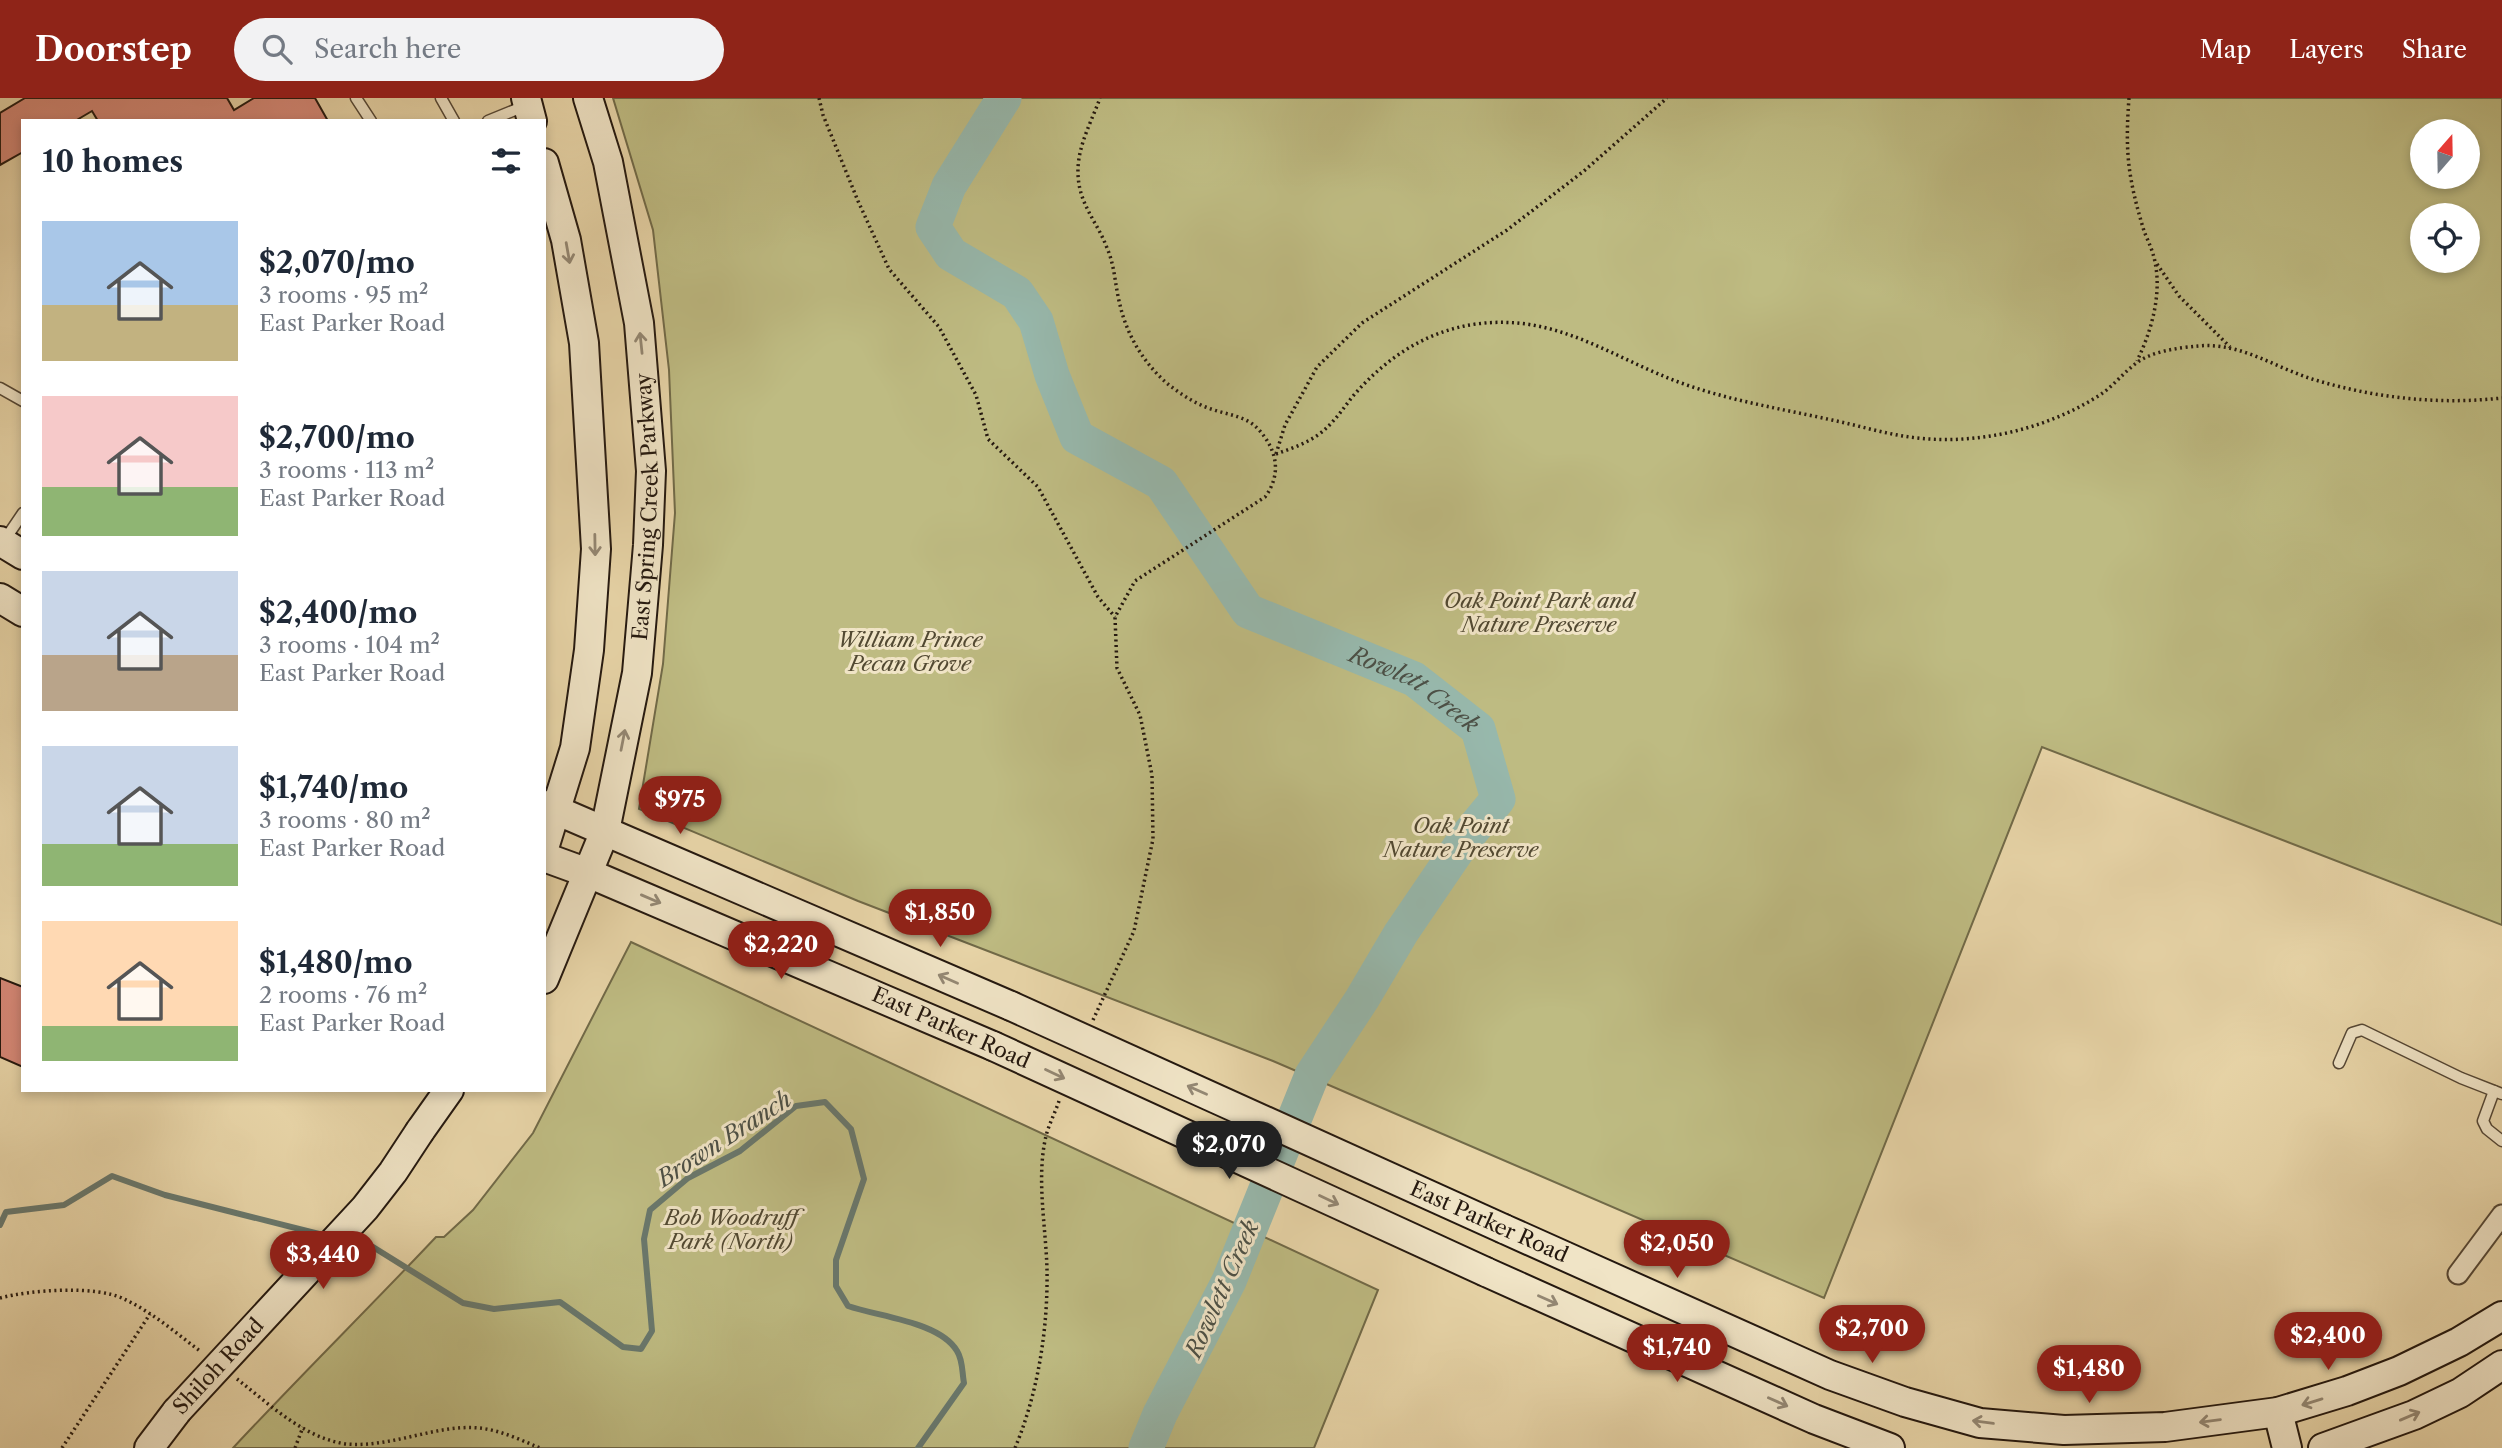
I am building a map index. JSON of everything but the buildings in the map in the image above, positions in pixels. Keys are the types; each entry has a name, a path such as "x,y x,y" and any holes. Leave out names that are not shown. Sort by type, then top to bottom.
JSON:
{"main road":[{"name":"East Spring Creek Parkway","path":"588,98 608,162 639,323 652,471 637,673 605,831 588,873"},
{"path":"546,170 566,240 584,343 596,549 589,650 575,748 551,808 546,837"},
{"path":"0,598 21,611"},
{"name":"East Parker Road","path":"551,808 1011,1006 1830,1375 1905,1402 2037,1438 2064,1430 2165,1427 2278,1412 2347,1391 2399,1371 2459,1342 2502,1316"},
{"name":"East Parker Road","path":"546,858 588,873 993,1046 1814,1419 1890,1448"},
{"path":"546,974 588,873"},
{"name":"Shiloh Road","path":"149,1448 177,1411 365,1208 448,1092"},
{"path":"2323,1448 2414,1415 2460,1393 2502,1365"},
{"path":"1814,1419 1830,1375"},
{"path":"2278,1412 2287,1448"}],"street":[{"path":"2458,1274 2502,1215"}],"lane":[{"path":"356,98 370,119"},
{"path":"441,98 453,119"},
{"path":"494,119 528,108"},
{"path":"0,388 21,400"},
{"path":"6,546 21,517"},
{"path":"2339,1063 2352,1033 2362,1030 2498,1093 2483,1121 2487,1129 2502,1141"}],"path":[{"path":"819,98 823,116 889,269 939,327 976,395 988,439 1038,487 1098,597 1115,617"},
{"path":"1100,98 1082,143 1078,177 1088,215 1108,249 1116,276 1119,303 1129,332 1147,363 1167,383 1208,408 1246,419 1257,427 1276,454"},
{"path":"1091,1023 1134,931 1153,839 1152,775 1140,715 1117,668 1115,617 1135,582 1265,497 1270,490 1276,467 1276,454 1285,425 1317,367 1362,323 1507,230 1584,171 1667,98"},
{"path":"2129,98 2127,142 2130,178 2140,218 2155,259 2172,288 2201,320 2231,347"},
{"path":"2136,363 2144,346 2155,303 2155,259"},
{"path":"1276,454 1303,443 1329,425 1394,355 1427,338 1477,324 1524,323 1558,330 1704,391 1743,402 1907,437 1975,437 2042,423 2098,397 2136,363 2151,355 2213,345 2231,347 2307,377 2379,395 2434,400 2502,398"},
{"path":"1015,1448 1023,1431 1042,1355 1047,1272 1043,1175 1046,1138 1060,1098"},
{"path":"0,1298 22,1293 94,1292 122,1297 150,1314 207,1357"},
{"path":"62,1448 150,1314"},
{"path":"237,1378 285,1416 316,1435 345,1444 394,1443 448,1430 478,1428 510,1436 540,1448"},
{"path":"295,1448 303,1427"}],"green space":[{"name":"Oak Point Park and Nature Preserve","path":"613,98 2502,98 2502,925 2042,747 1824,1298 1273,1061 858,901 639,809 663,664 675,513 669,370 653,230"},
{"name":"Bob Woodruff Park (North)","path":"631,942 1378,1290 1314,1448 233,1448 436,1237 444,1237 473,1210 533,1133"}],"waterway":[{"name":"Rowlett Creek","path":"1004,98 949,186 933,227 951,254 1017,293 1036,321 1052,375 1077,437 1161,483 1248,611 1414,679 1478,729 1498,799 1465,839 1401,933 1312,1075 1229,1281 1160,1414 1146,1448"},
{"name":"Brown Branch","path":"347,1241 373,1247 463,1303 494,1309 560,1302 623,1347 641,1349 652,1331 644,1239 650,1210 688,1178 740,1151 796,1106 825,1102 851,1129 864,1179 836,1260 836,1286 848,1306 908,1322 937,1333 949,1341 960,1358 964,1383 918,1448"},
{"name":"Brown Branch","path":"0,1225 6,1212 64,1205 112,1176 165,1195 327,1236"}],"park label":[{"name":"William Prince Pecan Grove","path":"910,652"},
{"name":"Oak Point Nature Preserve","path":"1461,838"}]}
